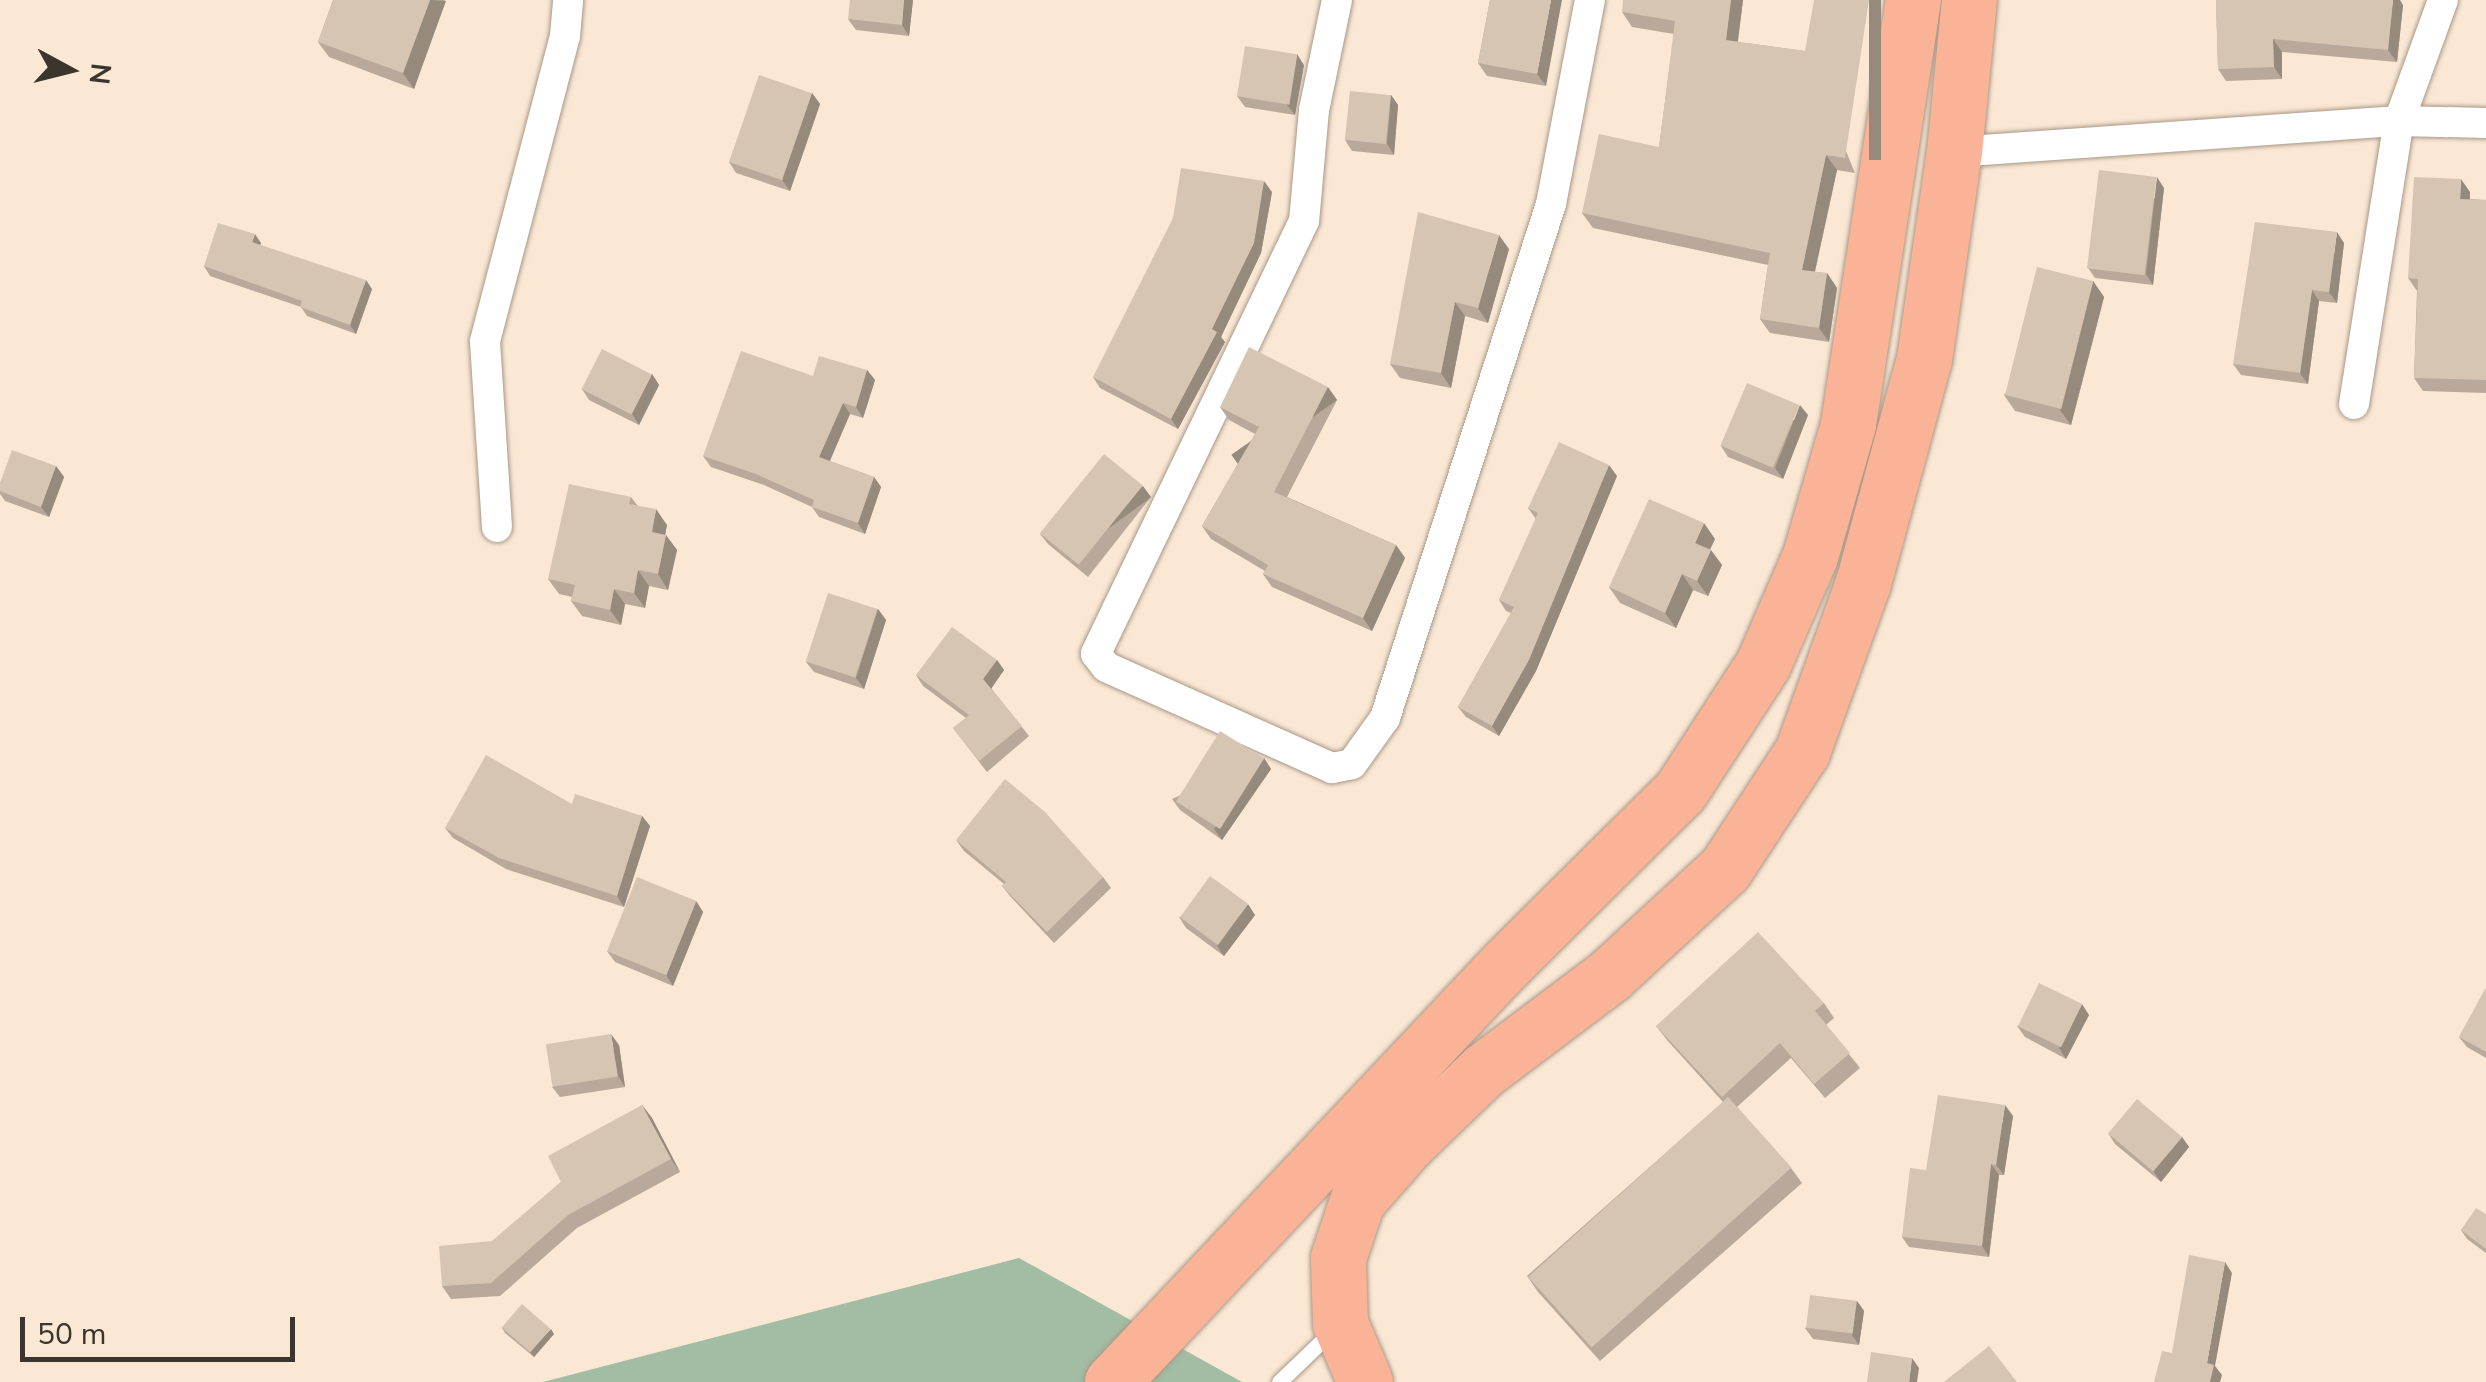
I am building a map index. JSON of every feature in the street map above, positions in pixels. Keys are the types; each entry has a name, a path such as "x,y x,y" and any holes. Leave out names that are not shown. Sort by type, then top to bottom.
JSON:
{"highway":[{"path":"1112,1382 1504,965 1681,790 1763,664 1810,556 1848,424 1913,0"},
{"path":"1365,1382 1340,1323 1338,1258 1357,1201 1407,1144 1484,1070 1610,975 1725,869 1802,752 1863,583 1924,359 1954,152 1969,0"}],"street":[{"path":"497,527 486,340 565,36 568,0"},
{"path":"1337,0 1314,110 1304,221 1096,654 1106,667 1332,768 1352,764 1385,718 1551,204 1590,0"},
{"path":"2354,404 2400,121 2444,0"},
{"path":"1954,152 2400,121 2486,123"}],"lane":[{"path":"1279,1382 1340,1323"}],"green space":[{"path":"1019,1258 1242,1382 543,1382"}],"building":[{"path":"333,0 430,0 403,73 318,42"},
{"path":"850,0 904,0 902,25 848,19"},
{"path":"1490,0 1551,0 1537,74 1478,63"},
{"path":"1623,0 1731,0 1726,40 1805,51 1814,0 1869,0 1845,158 1826,155 1802,270 1827,273 1819,328 1760,319 1770,253 1582,213 1599,134 1659,147 1675,21 1622,12"},
{"path":"2216,0 2393,0 2388,50 2273,39 2274,67 2218,69"},
{"path":"1245,46 1297,54 1289,105 1237,96"},
{"path":"759,75 812,93 782,180 729,162"},
{"path":"1350,91 1391,95 1386,144 1345,140"},
{"path":"1181,168 1264,181 1254,243 1212,329 1217,332 1171,419 1093,377 1173,218"},
{"path":"2099,170 2157,177 2145,275 2087,268"},
{"path":"2414,177 2461,179 2460,199 2486,200 2486,380 2414,378 2418,279 2408,278"},
{"path":"1418,212 1499,235 1478,308 1455,302 1441,373 1390,364"},
{"path":"2255,222 2337,232 2329,292 2312,290 2300,373 2233,364"},
{"path":"218,223 255,234 252,242 366,280 350,325 300,307 302,301 204,266"},
{"path":"2037,267 2093,281 2061,409 2005,395"},
{"path":"1249,347 1328,387 1274,492 1396,545 1363,618 1263,574 1268,565 1202,526 1259,427 1220,407"},
{"path":"602,349 652,374 631,415 582,389"},
{"path":"741,351 813,376 819,356 867,370 856,407 843,403 819,457 874,477 858,523 812,507 814,500 756,474 703,456"},
{"path":"1747,383 1799,405 1773,468 1720,446"},
{"path":"1559,442 1609,465 1529,660 1492,726 1458,707 1514,607 1499,600 1538,513 1528,508"},
{"path":"12,450 56,466 41,507 0,491"},
{"path":"1104,454 1143,485 1079,565 1040,533"},
{"path":"569,484 631,497 629,504 656,509 652,532 666,535 658,574 638,570 634,593 614,589 610,610 571,601 575,585 548,579"},
{"path":"1649,499 1704,523 1695,543 1711,550 1697,581 1682,574 1665,613 1609,587"},
{"path":"828,593 877,609 855,678 806,661"},
{"path":"952,627 997,660 983,679 1022,726 979,761 953,728 969,715 916,675"},
{"path":"1220,731 1264,759 1220,829 1176,801"},
{"path":"486,755 572,804 575,794 642,816 617,896 499,858 445,828"},
{"path":"1005,779 1045,812 1103,877 1047,932 1002,886 1006,882 956,840"},
{"path":"1210,876 1248,904 1218,945 1180,917"},
{"path":"637,877 696,901 666,975 607,951"},
{"path":"1758,932 1824,1003 1815,1011 1850,1053 1814,1084 1780,1043 1722,1097 1656,1026"},
{"path":"2039,983 2082,1004 2061,1047 2018,1026"},
{"path":"2486,989 2486,1052 2459,1037"},
{"path":"611,1034 618,1076 553,1087 546,1044"},
{"path":"1938,1095 2005,1105 1996,1165 1991,1164 1982,1246 1902,1237 1910,1168 1926,1170"},
{"path":"1728,1097 1792,1168 1592,1348 1528,1277"},
{"path":"2137,1099 2182,1137 2153,1171 2108,1133"},
{"path":"642,1105 671,1159 568,1215 491,1283 442,1286 439,1246 492,1241 561,1182 548,1156"},
{"path":"2476,1208 2486,1214 2486,1249 2461,1230"},
{"path":"2189,1255 2225,1262 2207,1363 2214,1365 2210,1382 2154,1382 2162,1351 2172,1353"},
{"path":"1810,1295 1857,1301 1853,1333 1806,1328"},
{"path":"522,1304 551,1329 530,1352 502,1327"},
{"path":"1989,1346 2017,1382 1944,1382"},
{"path":"1871,1352 1912,1358 1909,1382 1867,1382"}]}
